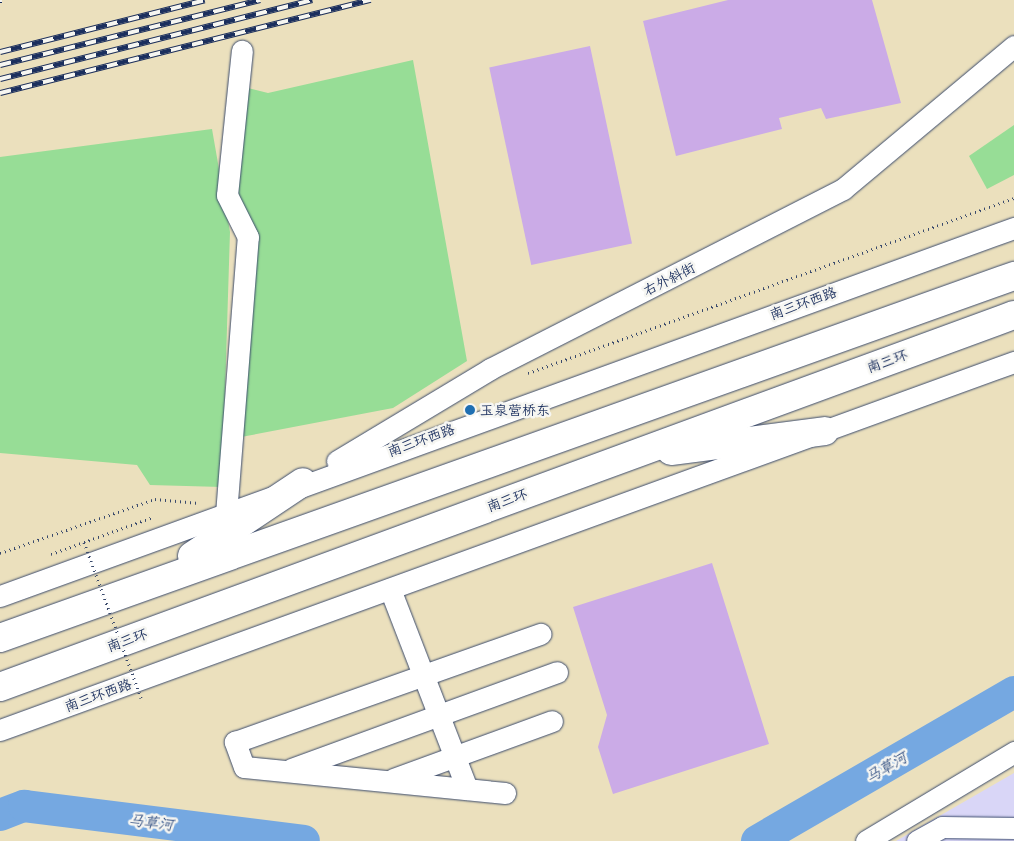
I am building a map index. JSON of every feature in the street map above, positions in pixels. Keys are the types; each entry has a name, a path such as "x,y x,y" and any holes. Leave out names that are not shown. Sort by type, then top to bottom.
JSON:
{"highway":[{"path":"0,638 158,579 1014,276"},
{"name":"南三环","path":"0,687 1014,315"},
{"path":"620,458 825,431"},
{"path":"158,579 303,482"}],"street":[{"name":"右外斜街","path":"303,482 490,369 843,189 1014,46"},
{"path":"226,505 248,237 227,195 242,51"},
{"name":"南三环西路","path":"0,596 226,505 303,482 1014,228"},
{"name":"南三环西路","path":"0,730 1014,362"},
{"path":"390,589 467,789"},
{"path":"505,793 244,767 235,742 540,634"},
{"path":"286,771 557,672"},
{"path":"388,781 552,721"},
{"path":"866,841 1014,752"},
{"path":"917,841 942,826 1014,828"}],"path":[{"path":"518,377 1014,198"},
{"path":"0,553 155,499 226,505"},
{"path":"51,554 153,516"},
{"path":"84,542 141,698"}],"shaded area":[{"path":"1014,773 1014,841 896,841"}],"green space":[{"path":"413,60 467,361 393,408 241,437 256,242 234,192 244,87 268,93"},
{"path":"1014,125 1014,175 987,189 969,156"},
{"path":"212,129 230,232 222,487 150,485 137,465 0,453 0,157"}],"building":[{"path":"728,0 872,0 901,103 826,119 821,108 779,118 782,129 676,156 643,21"},
{"path":"590,46 632,244 531,265 489,67"},
{"path":"712,563 769,744 613,794 598,747 607,715 573,607"}],"waterway":[{"name":"马草河","path":"757,841 1014,692"},
{"name":"马草河","path":"0,815 24,806 304,841"}],"railway":[{"path":"0,52 205,0"},
{"path":"0,65 260,0"},
{"path":"0,79 312,0"},
{"path":"0,93 370,0"}],"place":[{"name":"玉泉营桥东","path":"470,410"}]}
